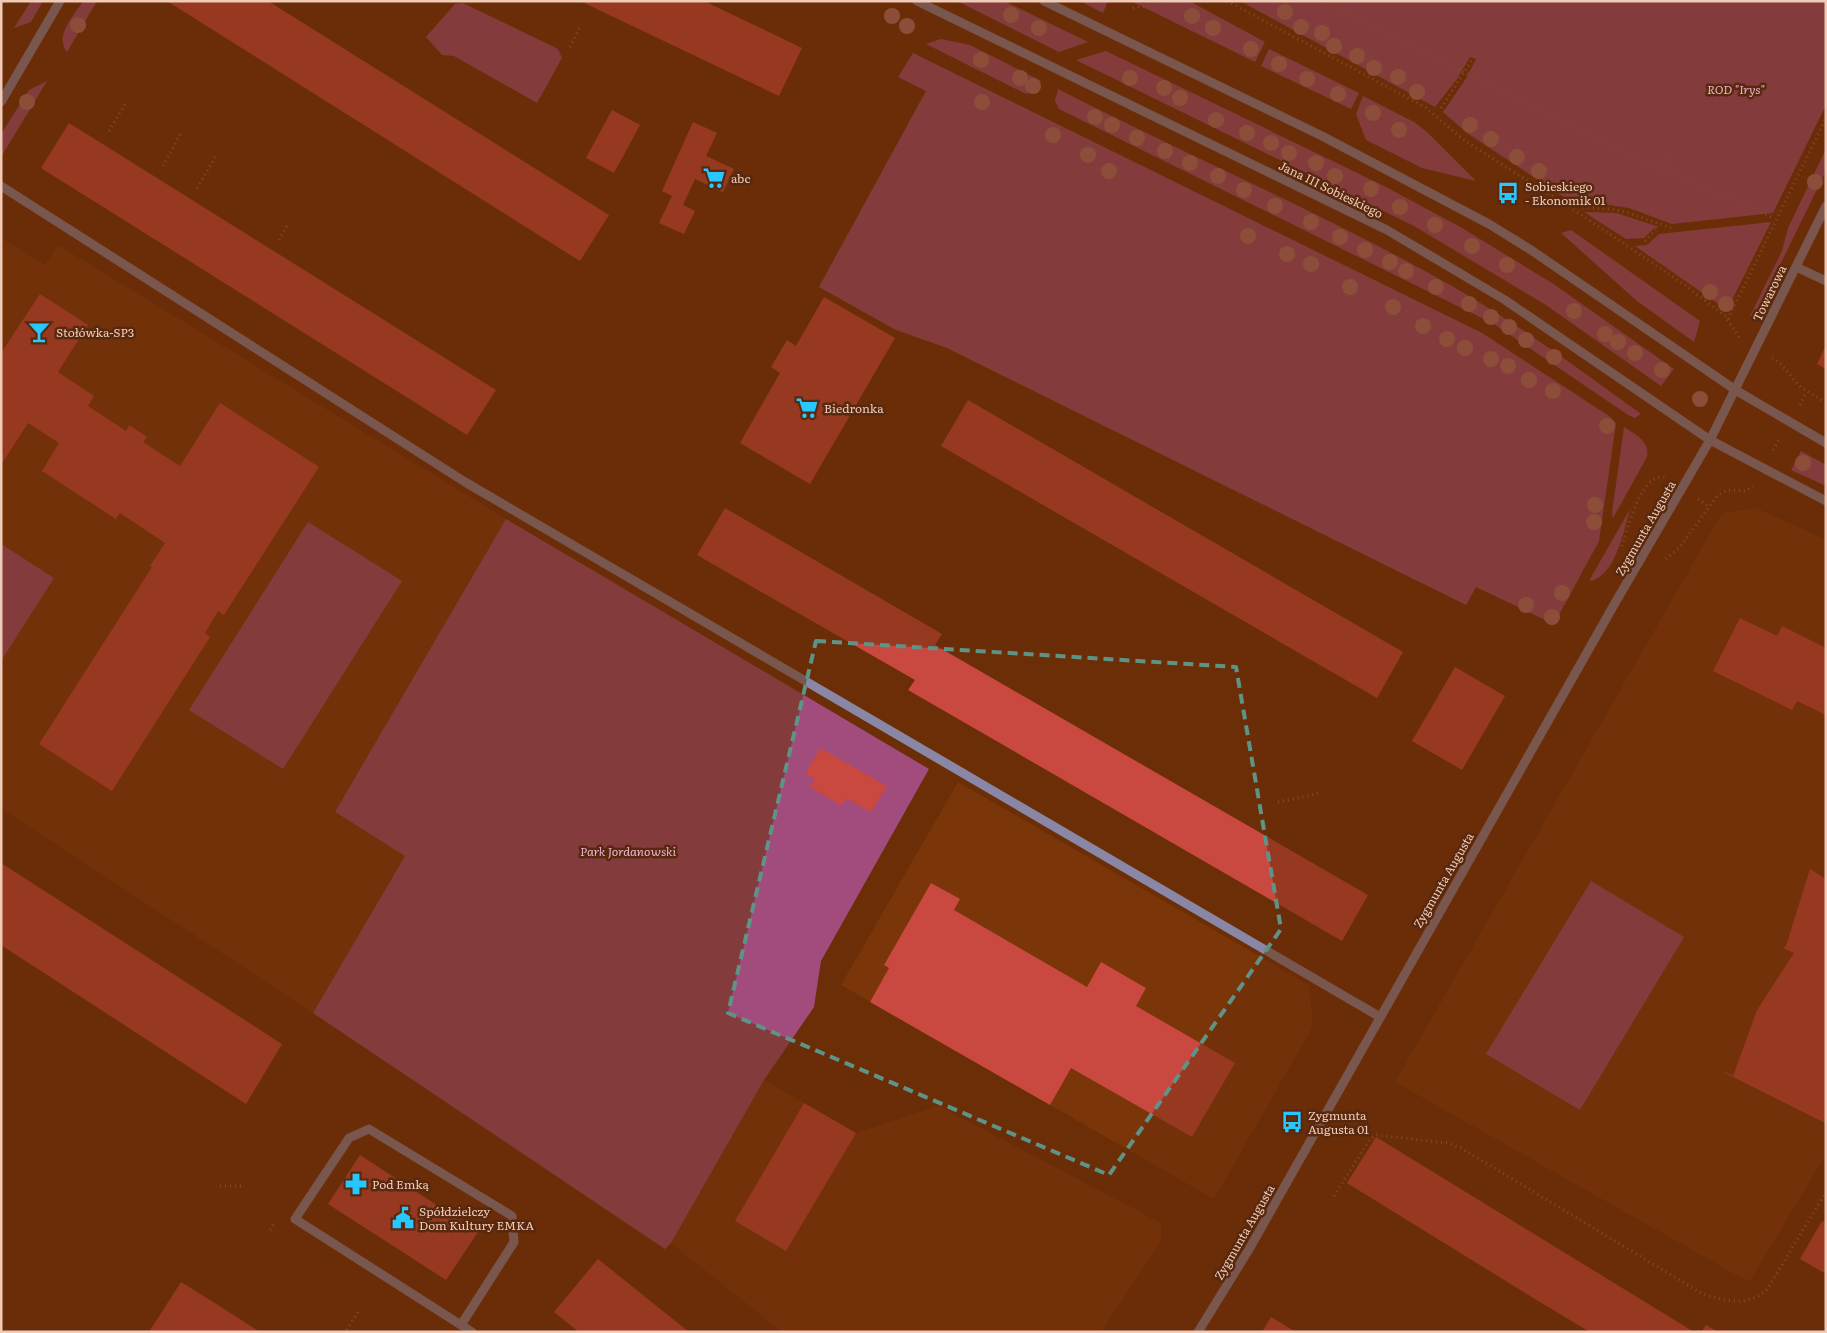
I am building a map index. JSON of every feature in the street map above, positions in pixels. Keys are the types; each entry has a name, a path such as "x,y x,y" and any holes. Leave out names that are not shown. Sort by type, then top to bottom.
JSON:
{"street":[{"path":"1,102 60,1"},
{"name":"Jana III Sobieskiego","path":"917,1 1387,230 1506,300 1710,440 1826,501"},
{"path":"1044,1 1322,136 1489,224 1531,250 1737,391 1826,443"},
{"path":"1,186 465,482 1380,1017"},
{"name":"Towarowa","path":"1737,391 1826,206"},
{"path":"1796,266 1826,281"},
{"path":"1710,440 1737,391"},
{"name":"Zygmunta Augusta","path":"1198,1332 1248,1251 1710,440"},
{"path":"461,1325 514,1242 512,1216 369,1129 349,1138 295,1219 461,1325 472,1332"}],"path":[{"path":"1133,8 1181,1"},
{"path":"1227,1 1426,106 1465,141 1669,274 1728,319 1734,332 1743,340"},
{"path":"1319,1 1662,169 1771,217"},
{"path":"570,47 581,25"},
{"path":"1441,108 1473,58"},
{"path":"109,132 127,101"},
{"path":"1728,319 1826,118"},
{"path":"163,166 181,133"},
{"path":"197,188 216,154"},
{"path":"1662,169 1670,154"},
{"path":"1583,207 1629,213 1671,228"},
{"path":"278,240 288,224"},
{"path":"1646,241 1656,230"},
{"path":"1777,361 1806,392 1826,403"},
{"path":"1667,479 1658,476 1652,479 1635,507 1620,552 1634,571 1652,572 1680,547 1708,506 1724,492 1732,490 1746,491 1750,489 1806,392"},
{"path":"1698,499 1708,506"},
{"path":"1278,802 1321,793"},
{"path":"1334,1196 1370,1139 1376,1136 1447,1143 1461,1148 1701,1292 1731,1300 1750,1300 1762,1295 1768,1288 1826,1192"},
{"path":"220,1186 241,1186"},
{"path":"270,1230 275,1222"},
{"path":"347,1330 358,1312"}],"highlighted area":[{"path":"816,641 1236,667 1281,929 1109,1175 728,1013"}],"shaded area":[{"path":"1,238 45,265 58,245 506,519 335,813 406,856 313,1013 1,808"},
{"path":"1756,508 1826,540 1826,1155 1749,1282 1395,1082 1722,513"},
{"path":"958,782 1309,985 1313,1026 1214,1199 841,985"},
{"path":"764,1080 856,1133 939,1106 1161,1223 1161,1241 1101,1332 782,1332 671,1243"}],"green space":[{"path":"31,1 43,1 31,22 14,28"},
{"path":"83,1 97,1 67,52 64,46 64,33"},
{"path":"957,1 1004,1 1088,42 1059,52"},
{"path":"1080,1 1108,1 1103,13"},
{"path":"1131,1 1189,1 1265,42 1255,62"},
{"name":"ROD \"Irys\"","path":"1240,1 1826,1 1826,105 1773,213 1672,224 1629,208 1567,199 1467,133 1443,112 1465,80 1476,59 1470,57 1457,79 1435,107"},
{"path":"463,3 558,49 562,58 537,103 454,56 442,55 426,37 455,4"},
{"path":"941,39 970,45 1041,81 1034,91 1026,94 926,44"},
{"path":"1269,49 1359,93 1351,109 1261,66"},
{"path":"1106,51 1384,186 1462,228 1552,283 1674,369 1661,386 1546,305 1414,226 1076,60"},
{"path":"913,53 1482,333 1609,416 1616,423 1599,541 1554,624 1476,587 1466,605 947,348 896,330 819,287 926,91 898,77"},
{"path":"47,81 1,157 1,134 29,90"},
{"path":"1058,89 1353,233 1450,285 1524,331 1641,414 1635,418 1628,415 1494,324 1059,109 1055,101"},
{"path":"1363,96 1414,122 1427,132 1476,181 1422,168 1366,140 1356,114"},
{"path":"1826,149 1826,171 1754,318 1750,316 1782,251 1788,228"},
{"path":"1584,212 1616,213 1659,227 1653,229 1644,238 1626,239"},
{"path":"1771,222 1727,310 1635,246 1647,245 1659,234"},
{"path":"1571,230 1700,321 1694,342 1637,301 1561,233"},
{"path":"1624,427 1641,439 1646,447 1647,457 1613,518 1612,513"},
{"path":"1801,451 1826,465 1826,486 1791,470"},
{"path":"1630,509 1617,552 1612,562 1598,578 1589,581"},
{"name":"Park Jordanowski","path":"506,519 929,769 821,961 814,1007 764,1080 671,1243 665,1249 313,1013 405,856 335,812"},
{"path":"308,522 402,581 283,769 189,710"},
{"path":"1,544 54,578 1,661"},
{"path":"1591,881 1684,937 1580,1110 1486,1054"}],"building":[{"path":"167,1 268,1 609,215 580,261"},
{"path":"580,1 704,1 802,48 779,96"},
{"path":"612,110 640,125 614,173 586,158"},
{"path":"693,122 717,133 706,156 734,169 723,192 695,179 683,205 695,211 684,234 659,223 672,196 662,191"},
{"path":"69,123 496,390 467,435 41,168"},
{"path":"40,294 88,325 58,372 94,396 88,406 126,431 129,425 147,437 143,442 180,466 220,403 319,467 224,615 218,611 205,633 210,637 112,791 39,744 152,567 150,566 165,543 120,513 116,519 42,471 59,443 28,423 1,465 1,353"},
{"name":"Biedronka","path":"824,297 895,338 810,484 740,443 780,373 771,367 787,340 796,346"},
{"path":"1826,345 1826,369 1817,364"},
{"path":"968,400 1403,652 1377,698 941,446"},
{"path":"725,508 942,634 935,645 1368,895 1342,941 908,690 915,680 697,555"},
{"path":"1740,618 1777,636 1782,626 1826,648 1826,715 1797,701 1792,710 1713,671"},
{"path":"1455,667 1505,696 1462,770 1412,741"},
{"path":"820,748 887,786 871,812 846,798 842,806 810,787 815,779 805,774"},
{"path":"1,863 282,1044 246,1104 1,945"},
{"path":"1810,869 1826,879 1825,1123 1723,1072 1733,1076 1757,1010 1794,953 1783,948 1786,946"},
{"path":"931,883 960,899 954,910 1087,987 1101,962 1146,988 1136,1006 1235,1063 1192,1137 1071,1068 1050,1105 870,1002 889,968 884,965"},
{"path":"804,1103 856,1133 786,1251 735,1221"},
{"path":"1376,1137 1694,1332 1590,1332 1535,1299 1347,1183"},
{"name":"Spółdzielczy Dom Kultury EMKA","path":"360,1155 478,1232 446,1280 328,1204"},
{"path":"1822,1221 1826,1223 1826,1274 1800,1259"},
{"path":"598,1259 689,1332 579,1332 554,1312"},
{"path":"181,1282 218,1305 260,1332 149,1332"},
{"path":"1271,1317 1296,1332 1262,1332"},
{"path":"1706,1325 1718,1332 1701,1332"}],"place":[{"name":"abc","path":"714,178"},
{"name":"Sobieskiego - Ekonomik 01","path":"1508,193"},
{"name":"Stołówka-SP3","path":"39,332"},
{"name":"Biedronka","path":"807,408"},
{"name":"Zygmunta Augusta 01","path":"1292,1122"},
{"name":"Pod Emką","path":"356,1184"},
{"name":"Spółdzielczy Dom Kultury EMKA","path":"403,1218"}]}
